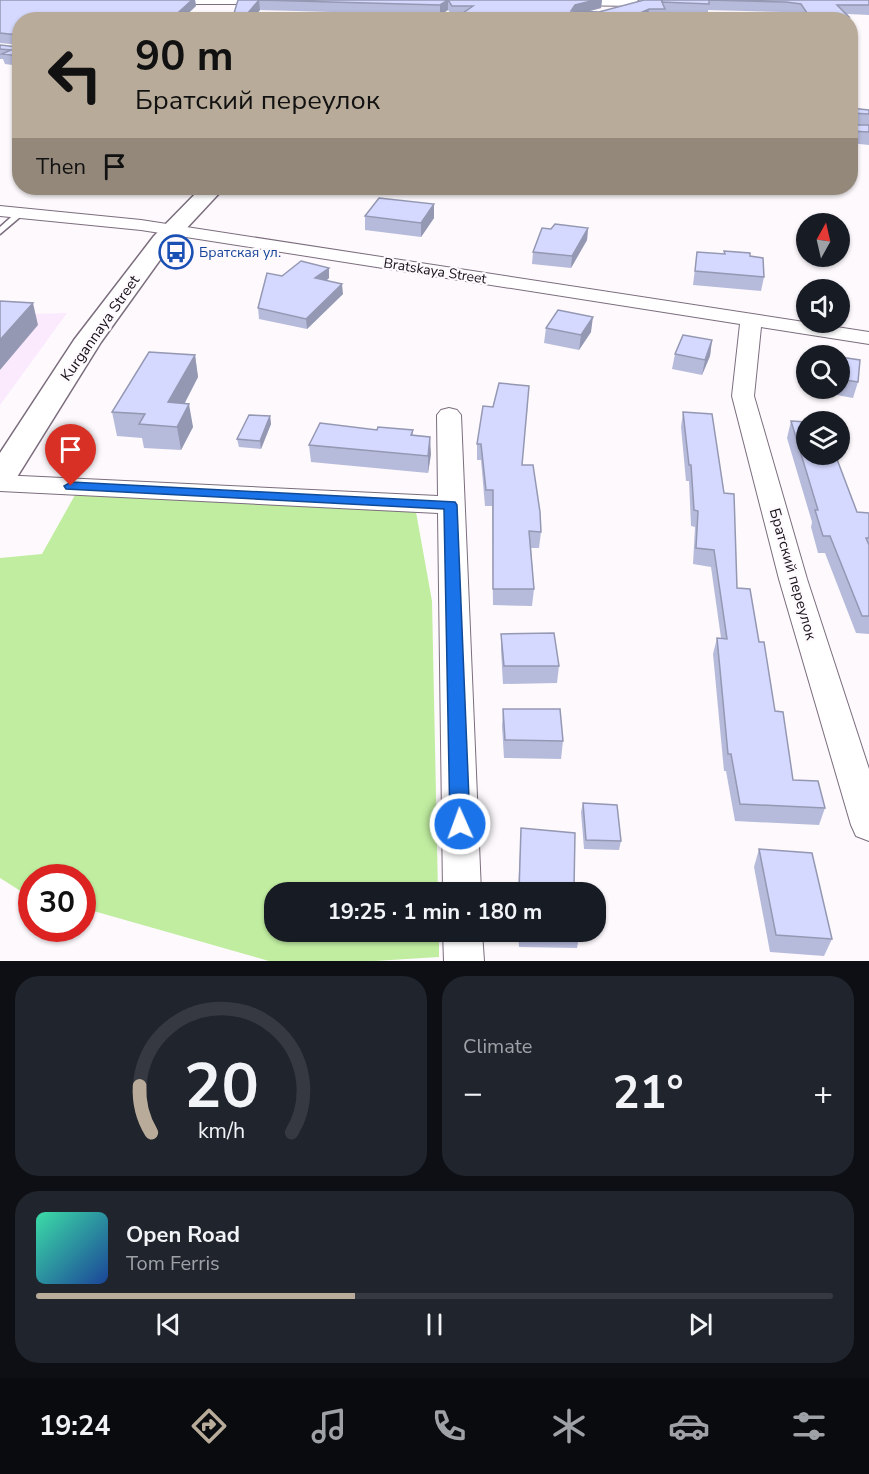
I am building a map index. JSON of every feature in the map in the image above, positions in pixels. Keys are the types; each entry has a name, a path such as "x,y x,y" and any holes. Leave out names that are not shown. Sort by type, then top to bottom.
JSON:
{"main road":[{"path":"605,12 653,0"},
{"name":"Kurgannaya Street","path":"0,478 88,340 171,231 206,195"}],"street":[{"path":"153,2 282,1"},
{"path":"553,1 636,3"},
{"name":"Bratskaya Street","path":"0,211 171,231 869,338"},
{"name":"Братский переулок","path":"752,319 743,396 793,579 869,825"},
{"path":"449,415 462,882"},
{"path":"0,483 450,505"},
{"path":"463,942 464,961"}],"lane":[{"path":"0,231 22,212"}],"shaded area":[{"path":"67,313 0,405 0,315"}],"green space":[{"path":"75,495 416,512 432,601 438,882 264,882 264,942 439,942 439,957 375,961 269,961 96,912 96,864 18,864 18,889 0,878 0,558 42,554"}],"building":[{"path":"0,0 192,0 179,12 12,12 12,34 0,33"},
{"path":"238,0 259,0 249,12 234,12"},
{"path":"259,0 448,0 440,5"},
{"path":"448,0 595,0 575,5 571,11 599,12 464,12 473,6 452,6"},
{"path":"644,0 709,0 709,4 662,2 665,9 649,9 642,12 599,12"},
{"path":"709,0 869,0 869,5 837,5 844,12 806,12 801,4"},
{"path":"0,45 12,46 12,55 2,54 11,50 0,49"},
{"path":"858,109 869,110 869,114 858,113"},
{"path":"858,125 869,125 869,132 858,131"},
{"path":"379,198 434,204 421,223 365,216"},
{"path":"555,224 588,228 572,256 533,252 542,228 551,229"},
{"path":"724,251 750,253 750,256 763,258 764,277 695,271 697,252 725,254"},
{"path":"301,261 329,268 315,278 342,284 306,319 258,308 267,273 282,276"},
{"path":"0,301 33,303 0,340"},
{"path":"558,310 593,317 581,335 546,328"},
{"path":"683,335 712,340 705,360 675,354"},
{"path":"149,352 195,355 168,402 189,404 177,427 139,424 145,414 112,412"},
{"path":"850,358 860,360 858,382 850,381"},
{"path":"499,383 529,386 522,465 533,465 540,512 541,532 529,531 534,589 493,589 493,490 486,490 481,444 477,444 483,406 493,407"},
{"path":"683,412 712,414 724,493 734,494 737,588 750,589 759,642 764,642 775,711 783,712 793,780 818,781 825,808 740,804 731,754 728,754 717,638 727,639 714,550 696,548 698,511 694,510 691,465 689,465"},
{"path":"249,415 270,416 260,441 237,439"},
{"path":"791,421 796,421 796,437"},
{"path":"320,423 377,430 378,427 413,430 411,435 430,437 428,456 309,445"},
{"path":"804,465 839,465 857,512 869,513 869,538 866,538 869,545 869,616 862,616 830,536 823,536 815,510 818,510"},
{"path":"554,633 559,666 504,666 501,634"},
{"path":"503,709 560,709 563,741 505,740"},
{"path":"583,803 617,805 621,841 586,840"},
{"path":"521,828 575,833 574,882 519,882"},
{"path":"759,849 812,853 832,939 776,935"}],"place":[{"name":"Братская ул.","path":"176,252"}],"route":[{"path":"71,486 450,505 460,824"}]}
